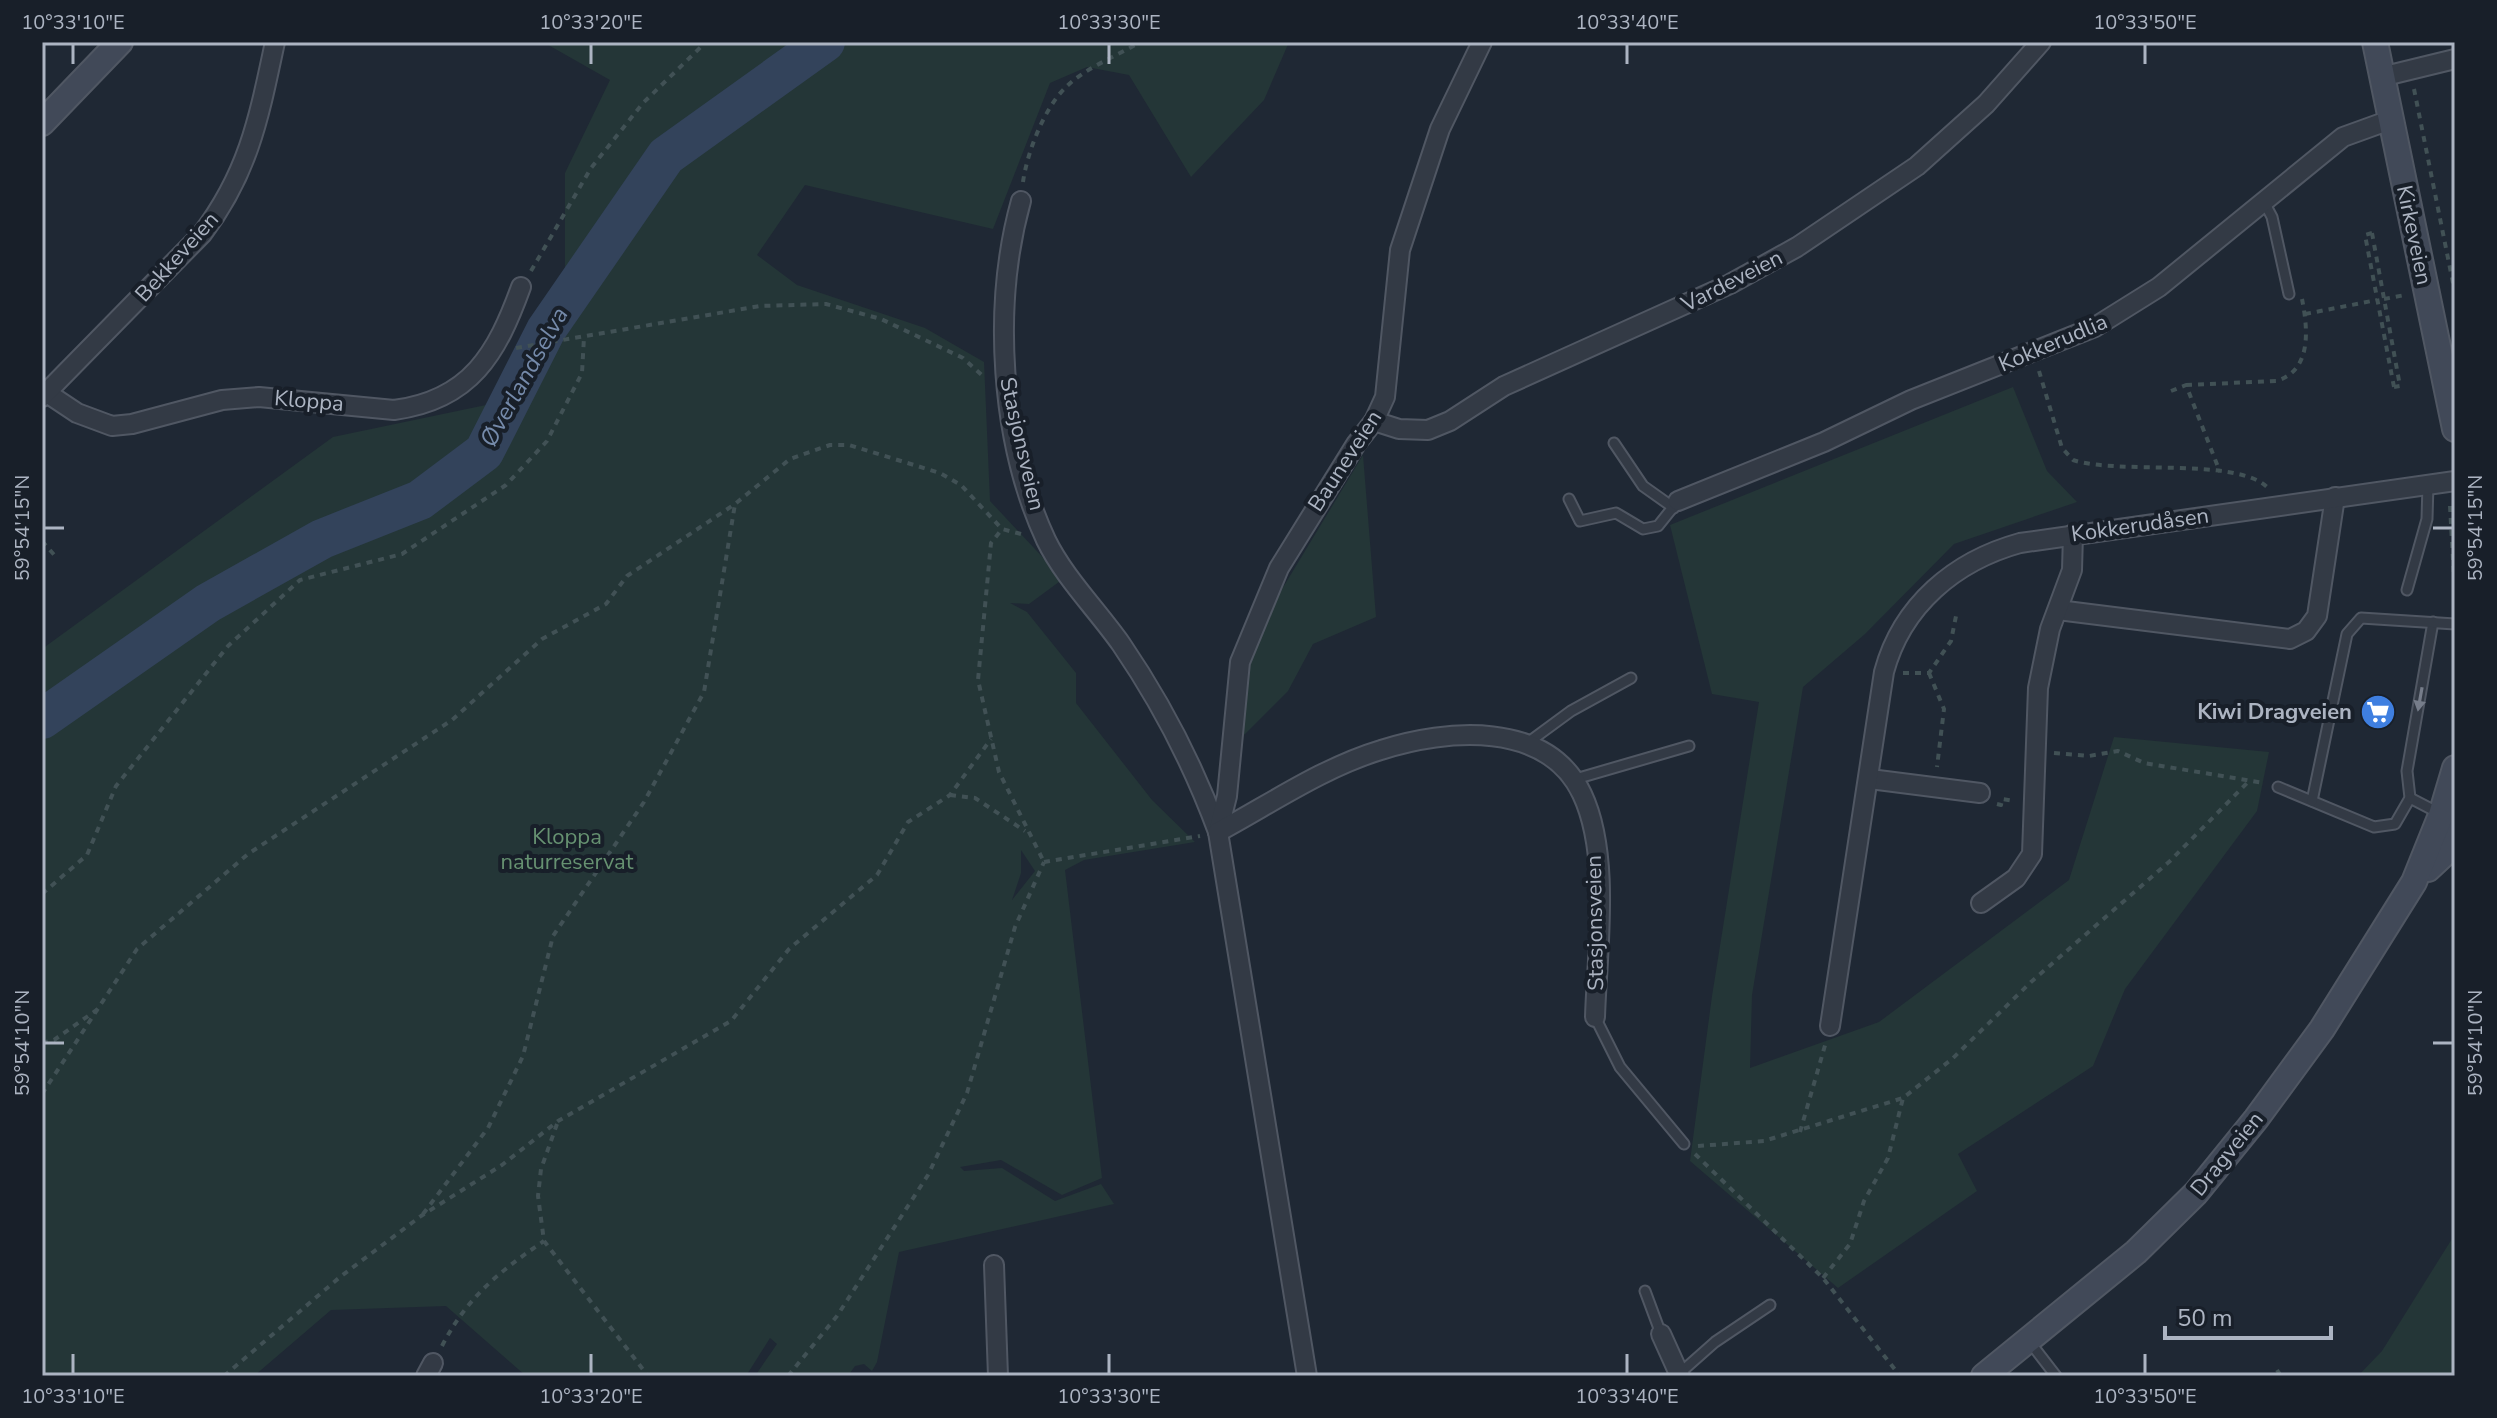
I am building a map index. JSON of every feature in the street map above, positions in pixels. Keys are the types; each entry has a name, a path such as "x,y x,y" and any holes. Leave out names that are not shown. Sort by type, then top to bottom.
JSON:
{"main road":[{"path":"42,123 120,42"},
{"name":"Kirkeveien","path":"2375,42 2455,429"},
{"path":"2452,826 2455,768"},
{"name":"Dragveien","path":"1984,1376 2136,1252 2206,1181 2322,1029 2452,826"}],"street":[{"name":"Bekkeveien","path":"45,395 202,234 224,205 245,164 275,42"},
{"name":"Bauneveien","path":"1218,832 1227,796 1240,662 1255,619 1313,510 1374,421 1390,371 1400,250 1440,129 1482,42"},
{"name":"Vardeveien","path":"1374,421 1399,429 1428,430 1450,421 1504,386 1730,284 1797,247 1917,166 1986,104 2041,42"},
{"path":"2381,77 2455,59"},
{"name":"Kokkerudlia","path":"1676,505 1824,442 1911,400 2034,353 2125,311 2206,250 2343,137 2390,120"},
{"name":"Stasjonsveien","path":"1021,201 1004,303 1008,398 1028,492 1047,542 1157,698 1186,749 1218,832 1307,1376"},
{"name":"Kloppa","path":"45,395 77,413 112,426 132,424 222,400 259,397 394,410 415,407 454,388 494,352 521,287"},
{"name":"Kokkerudåsen","path":"1830,1026 1884,672 1891,648 1924,598 1946,579 1997,550 2073,534 2455,481"},
{"path":"2058,610 2290,639 2306,631 2317,616 2335,497"},
{"path":"1981,903 2016,878 2032,854 2038,688 2050,629 2072,570 2073,534"},
{"name":"Stasjonsveien","path":"1218,832 1378,750 1419,740 1491,736 1539,748 1582,794 1593,834 1599,885 1595,1017"},
{"path":"1870,779 1934,787 1983,798"},
{"path":"994,1265 998,1376"},
{"path":"1661,1334 1680,1375"}],"lane":[{"path":"2264,202 2272,217 2289,294"},
{"path":"1569,499 1580,521 1616,513 1643,529 1658,526 1676,505 1643,486 1614,443"},
{"path":"2407,590 2427,519 2428,484"},
{"path":"2312,801 2347,634 2361,618 2455,624"},
{"path":"2278,787 2374,827 2395,824 2410,798 2407,771 2433,622"},
{"path":"1526,744 1571,711 1631,678"},
{"path":"1572,780 1689,746"},
{"path":"2410,798 2452,826"},
{"name":"Stasjonsveien","path":"1595,1017 1620,1067 1684,1144"},
{"path":"1645,1291 1661,1334"},
{"path":"1680,1375 1715,1342 1770,1305"},
{"path":"2029,1341 2056,1376"}],"path":[{"path":"521,287 591,168 643,103 706,42"},
{"path":"1021,201 1024,173 1057,97 1068,84 1140,42"},
{"path":"2413,87 2455,293"},
{"path":"2372,233 2400,386 2394,387 2377,300 2365,235 2372,233"},
{"path":"2384,299 2411,294"},
{"path":"2171,391 2186,385 2276,381 2289,376 2301,363 2305,314 2301,296"},
{"path":"2305,314 2377,300"},
{"path":"511,349 760,306 826,304 881,319 963,358 1008,398"},
{"path":"42,894 87,855 116,786 228,646 300,580 402,554 506,485 547,441 582,373 584,337"},
{"path":"2034,353 2062,448 2073,460 2220,472 2255,478 2265,485 2278,505"},
{"path":"2186,385 2220,472"},
{"path":"42,1094 137,949 248,854 452,720 542,639 606,604 627,576 735,504 790,459 830,445 849,445 940,473 961,485 1002,529 1047,542"},
{"path":"421,1216 488,1128 523,1056 553,936 644,802 704,692 735,504"},
{"path":"2450,506 2455,596"},
{"path":"1002,529 991,543 978,680 999,772 1044,862"},
{"path":"42,541 56,557"},
{"path":"1929,673 1951,641 1956,616"},
{"path":"1884,672 1929,673"},
{"path":"1929,673 1944,709 1934,787"},
{"path":"224,1376 340,1277 421,1216 502,1165 558,1121 731,1021 789,949 877,875 908,822 950,795 991,739"},
{"path":"1684,1144 1705,1147 1764,1141 1903,1098 1952,1059 2031,982 2170,861 2250,780 2144,763 2118,751 2089,756 2036,751"},
{"path":"950,795 975,798 1028,833"},
{"path":"1983,798 2001,805 2002,799 2014,801"},
{"path":"1044,862 1218,832"},
{"path":"788,1376 837,1316 928,1175 967,1093 1015,927 1044,862"},
{"path":"42,1043 54,1040 100,1008"},
{"path":"1800,1132 1830,1026"},
{"path":"1823,1278 1850,1244 1864,1201 1888,1158 1903,1098"},
{"path":"558,1121 540,1182 544,1241 648,1376"},
{"path":"1684,1144 1823,1278 1900,1376"},
{"path":"430,1370 453,1325 492,1276 544,1241"},
{"path":"2277,1370 2281,1376"}],"green space":[{"name":"Kloppa naturreservat","path":"543,42 1289,42 1264,100 1191,177 1129,75 1087,67 1050,83 993,229 805,185 757,255 797,285 925,328 984,362 990,501 1063,579 1029,604 1010,603 1027,612 1076,673 1076,703 1152,800 1195,842 1084,860 1065,870 1102,1178 1062,1195 1001,1160 960,1167 964,1171 1002,1168 1055,1201 1101,1184 1114,1204 899,1252 877,1362 872,1371 864,1364 855,1366 848,1376 755,1376 777,1344 770,1338 746,1376 526,1376 446,1306 331,1310 254,1376 42,1376 42,649 333,437 486,405 565,302 565,173 610,80","holes":["1021,850 1035,871 1012,900 1021,873"]},
{"path":"2013,387 2047,471 2077,502 1954,544 1865,634 1803,687 1752,995 1750,1068 1879,1022 2069,880 2114,737 2269,752 2257,811 2125,989 2093,1066 1958,1154 1977,1191 1838,1288 1690,1161 1712,996 1759,702 1712,694 1670,525"},
{"path":"1363,455 1376,617 1313,644 1288,691 1241,738 1249,669 1264,619"},
{"path":"2455,1234 2455,1376 2358,1376 2382,1351"}],"waterway":[{"name":"Øverlandselva","path":"42,719 208,603 322,539 420,500 484,452 546,330 666,156 825,42"}],"place":[{"name":"Kiwi Dragveien","path":"2378,712"}]}
